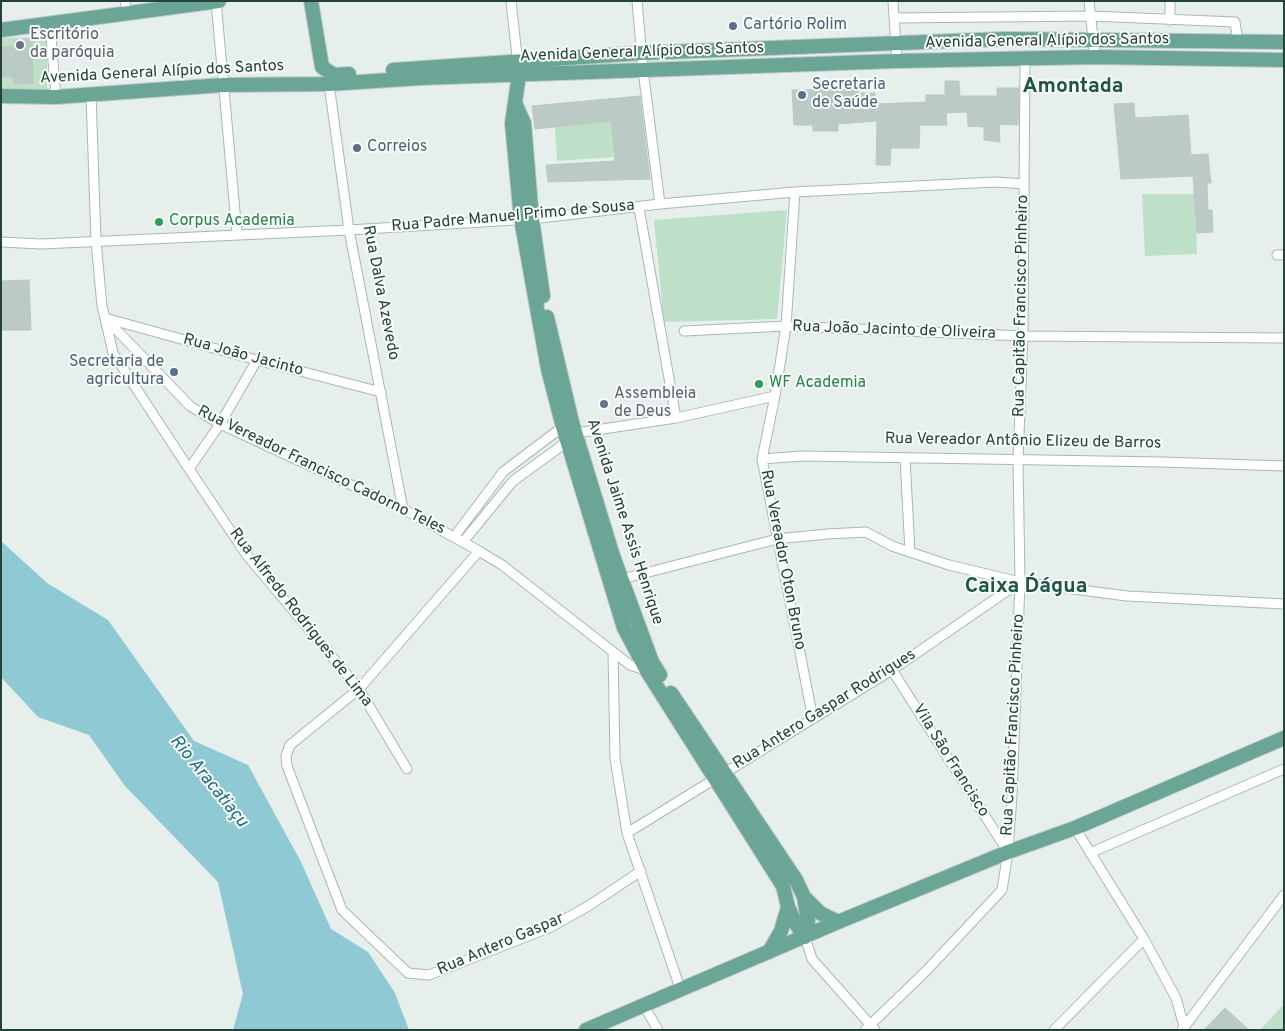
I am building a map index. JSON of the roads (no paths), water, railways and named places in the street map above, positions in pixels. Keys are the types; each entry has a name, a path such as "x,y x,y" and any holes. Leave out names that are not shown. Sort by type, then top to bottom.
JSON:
{"main road":[{"path":"1,30 50,25 126,7 217,1"},
{"name":"Avenida General Alípio dos Santos","path":"311,1 322,67 334,75 641,53 1004,39 1284,42"},
{"name":"Avenida General Alípio dos Santos","path":"1,96 56,97 223,85 330,84 421,78 897,61 1095,57 1284,60"},
{"name":"Avenida Jaime Assis Henrique","path":"519,75 515,102 524,123 527,219 570,431 652,662 653,673 720,775 796,880 804,897 820,913 838,922"},
{"path":"570,431 624,628 653,673"},
{"path":"586,1030 680,988 1008,852 1075,828 1284,738"},
{"path":"720,775 783,886 788,907 805,937"},
{"path":"804,897 808,921 805,937"},
{"path":"769,952 781,932 788,907"}],"street":[{"path":"217,1 237,234"},
{"path":"510,1 519,75"},
{"path":"638,1 641,53 660,204"},
{"path":"892,1 895,18 897,61"},
{"path":"1089,1 1095,57"},
{"path":"1170,1 1170,20"},
{"path":"895,18 1091,16 1235,22 1238,42"},
{"path":"50,25 56,97"},
{"name":"Rua Capitão Francisco Pinheiro","path":"870,1028 1002,890 1008,852 1020,582 1018,459 1023,336 1025,59"},
{"name":"Rua Dalva Azevedo","path":"330,84 349,230 403,509"},
{"path":"91,95 96,241 102,306 105,318"},
{"name":"Rua Padre Manuel Primo de Sousa","path":"1,242 41,244 349,230 527,219 639,208 660,204 795,192 996,182 1024,184"},
{"name":"Rua Vereador Oton Bruno","path":"795,192 786,326 775,396 762,459 776,539 813,719"},
{"path":"639,208 676,418"},
{"name":"Rua João Jacinto","path":"105,318 381,392"},
{"name":"Rua Vereador Francisco Cadorno Teles","path":"105,318 190,406 220,424 403,509 479,551 502,565 630,665 653,673"},
{"name":"Rua Alfredo Rodrigues de Lima","path":"105,318 113,353 189,469 246,554 359,689 407,769"},
{"name":"Rua João Jacinto de Oliveira","path":"684,331 786,326 1023,336 1284,338"},
{"path":"189,469 220,424 257,360"},
{"path":"454,537 503,472 570,431 676,418 775,396"},
{"path":"463,542 513,481 570,431"},
{"name":"Rua Vereador Antônio Elizeu de Barros","path":"762,459 802,456 1284,466"},
{"path":"905,458 910,552"},
{"path":"622,579 776,539 866,532 892,546 949,565 1020,582 1127,596 1284,604"},
{"path":"359,689 479,551"},
{"name":"Rua Antero Gaspar Rodrigues","path":"627,833 892,670 1020,582"},
{"path":"614,652 615,758 627,833 680,988"},
{"name":"Vila São Francisco","path":"892,670 1008,852"},
{"name":"Rua Antero Gaspar","path":"359,689 290,745 286,756 287,766 342,910 408,974 428,975 551,927 590,905 641,871"},
{"path":"1090,853 1284,769"},
{"path":"1075,828 1144,939 1176,998 1184,1029"},
{"path":"1184,1029 1284,895"},
{"path":"805,937 812,959 870,1028"},
{"path":"1054,1030 1144,939"},
{"path":"643,1004 658,1030"}],"water":[{"name":"Rio Aracatiaçu","path":"1,541 47,583 108,620 194,741 248,765 301,862 331,929 368,952 395,993 409,1030 233,1030 243,994 218,882 125,786 89,735 38,717 1,677"}],"place":[{"name":"Cartório Rolim","path":"733,26"},
{"name":"Escritório da paróquia","path":"20,45"},
{"name":"Secretaria de Saúde","path":"802,95"},
{"name":"Correios","path":"357,148"},
{"name":"Corpus Academia","path":"159,222"},
{"name":"Secretaria de agricultura","path":"174,372"},
{"name":"WF Academia","path":"759,384"},
{"name":"Assembleia de Deus","path":"604,404"}],"district":[{"name":"Amontada","path":"1073,88"},
{"name":"Caixa D´água","path":"1026,588"}]}
